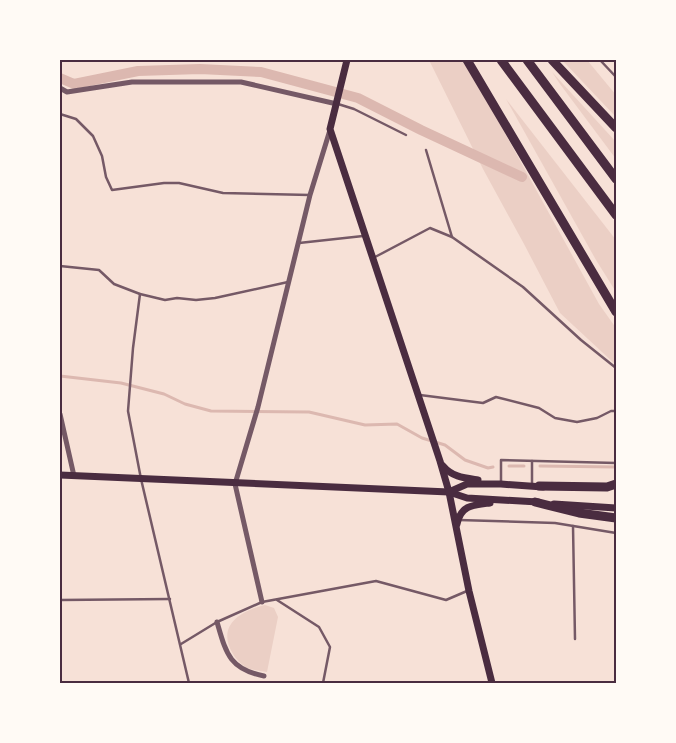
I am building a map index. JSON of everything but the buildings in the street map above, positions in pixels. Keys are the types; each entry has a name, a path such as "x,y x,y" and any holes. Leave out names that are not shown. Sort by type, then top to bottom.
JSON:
{"highway":[{"path":"467,60 616,312"},
{"path":"501,60 616,214"},
{"path":"527,60 616,180"},
{"path":"552,60 616,128"},
{"path":"535,486 607,487 616,484"},
{"path":"535,502 579,513 616,518"}],"main road":[{"path":"347,60 330,130 436,446 457,524 469,591 492,683"},
{"path":"440,462 451,474 463,478 501,484"},
{"path":"60,476 449,492 467,498 616,508"},
{"path":"449,492 467,484 616,490"},
{"path":"457,524 461,512 467,507 505,500"}],"street":[{"path":"60,88 67,92 132,82 241,82 337,104"},
{"path":"262,602 235,484 258,407 310,195 330,130"},
{"path":"60,414 74,476"},
{"path":"217,622 229,658 237,666 250,673 264,676"}],"lane":[{"path":"600,60 616,77"},
{"path":"337,104 354,109 406,135"},
{"path":"60,114 76,119 94,136 102,156 106,177 112,190 164,183 179,183 232,193 310,195"},
{"path":"426,150 452,237"},
{"path":"374,258 430,228 452,237 523,287 581,340 616,368"},
{"path":"298,243 366,236"},
{"path":"60,266 99,270 114,284 140,294 165,300 177,298 196,300 215,298 288,282"},
{"path":"140,294 128,411 141,479 189,683"},
{"path":"419,394 483,403 496,397 538,408 554,418 577,422 597,418 611,411 616,411"},
{"path":"501,484 501,460 616,463"},
{"path":"532,461 535,486"},
{"path":"457,524 555,523 616,533"},
{"path":"573,526 575,639"},
{"path":"181,644 217,622 262,602 376,581 446,600 469,591"},
{"path":"60,600 170,599"},
{"path":"276,600 319,627 330,648 323,683"}],"shaded area":[{"path":"429,60 462,60 495,115 599,304 616,328 616,365 560,313 483,169"},
{"path":"562,60 587,60 616,95 616,117"},
{"path":"552,72 616,142 616,159 560,84"},
{"path":"506,99 616,240 616,292 596,260"},
{"path":"265,605 274,608 278,617 267,672 247,668 241,664 228,644 227,635 233,621 239,616"}],"waterway":[{"path":"60,78 74,84 138,71 200,69 261,72 358,98 522,177"},
{"path":"60,376 121,383 164,394 185,404 211,411 309,412 365,425 397,424 422,438 445,445 465,460 488,468 493,467"},
{"path":"509,466 524,466"},
{"path":"540,466 616,467"}]}
